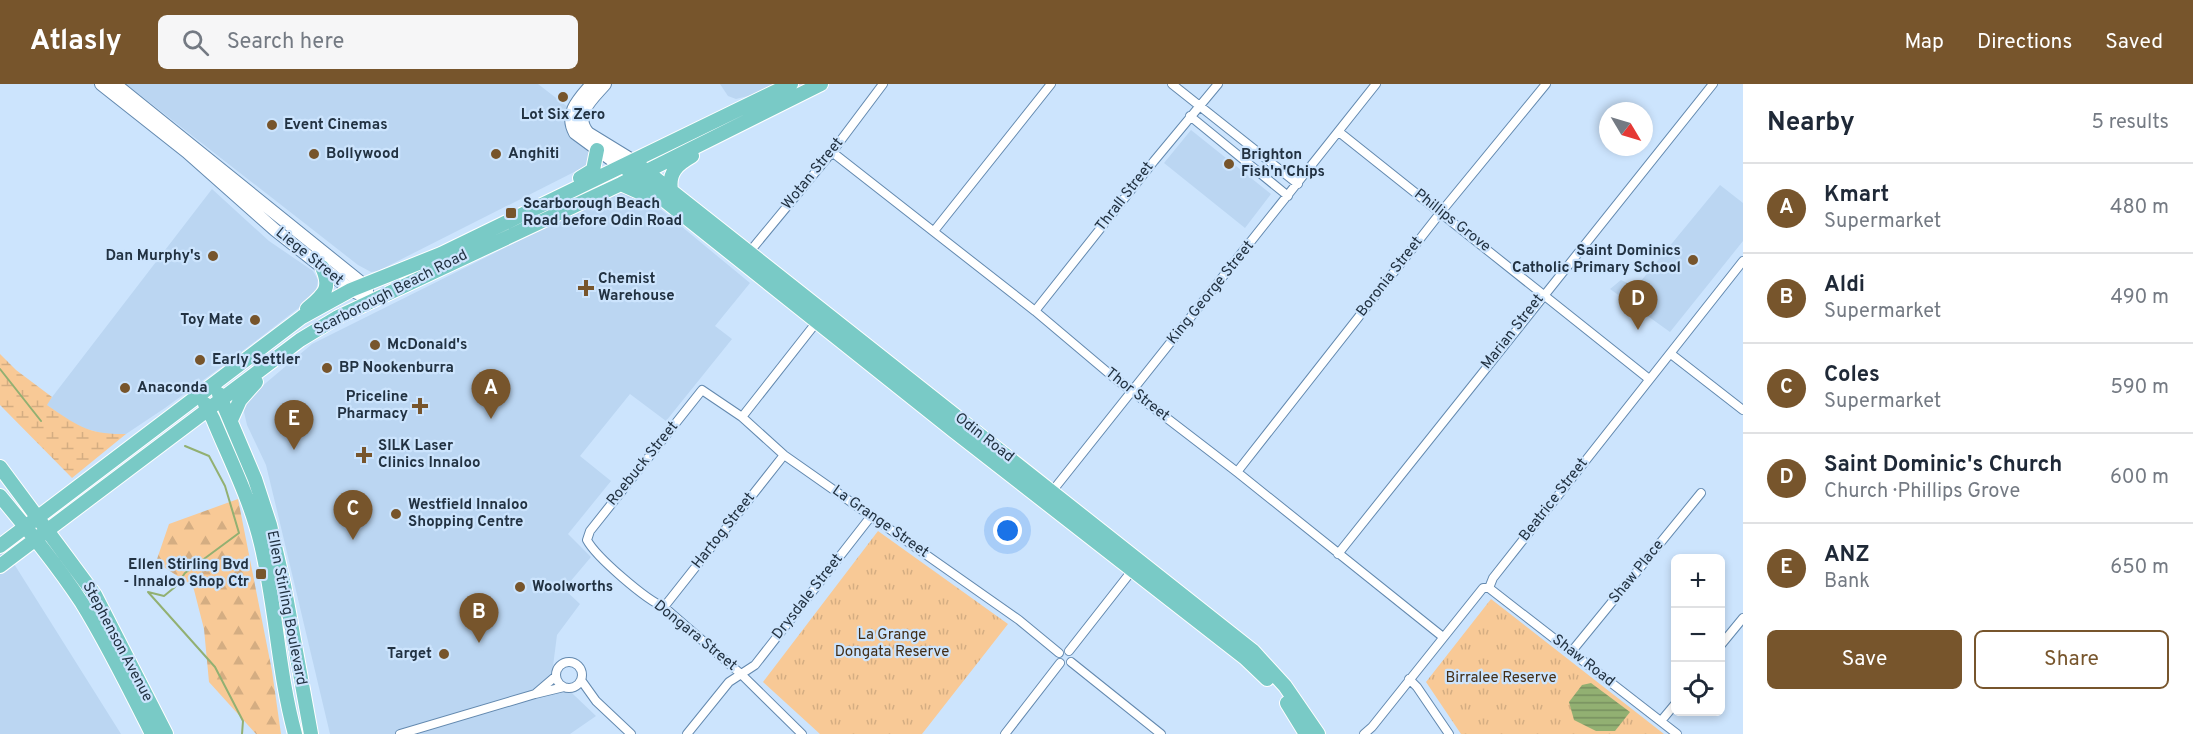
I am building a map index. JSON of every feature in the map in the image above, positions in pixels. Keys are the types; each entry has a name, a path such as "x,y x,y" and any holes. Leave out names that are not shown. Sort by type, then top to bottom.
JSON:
{"main road":[{"name":"Liege Street","path":"101,84 187,152 274,230 322,267 357,288"},
{"name":"Liege Street","path":"115,84 372,300"},
{"path":"605,84 592,90 575,105 571,114 571,126 575,133 597,150 626,163"},
{"name":"Scarborough Beach Road","path":"0,546 296,321 357,288 441,254 791,84"},
{"name":"Scarborough Beach Road","path":"0,566 300,340 338,317 621,184 821,84"},
{"path":"592,90 582,116 583,127 626,163"},
{"path":"671,190 671,178 674,169 679,164 758,116"},
{"path":"530,209 547,194 593,170 597,150"},
{"name":"Odin Road","path":"626,163 702,230 746,257"},
{"name":"Odin Road","path":"641,174 671,190 746,257 1137,566 1260,658 1285,687 1318,734"},
{"path":"621,184 639,192 687,226 702,230"},
{"path":"296,321 326,289 327,280 322,267"},
{"path":"231,420 233,411 248,389 284,353"},
{"name":"Ellen Stirling Boulevard","path":"213,385 231,420 255,479 270,525 284,585 311,734"},
{"name":"Ellen Stirling Boulevard","path":"199,395 240,484 261,544 295,734"},
{"path":"194,421 205,425 240,484"},
{"name":"Stephenson Avenue","path":"0,466 95,595 166,734"},
{"name":"Stephenson Avenue","path":"0,496 35,539 87,613 114,658 152,734"},
{"name":"Odin Road","path":"1137,566 1256,667 1284,699 1306,734"}],"street":[{"name":"Wotan Street","path":"746,257 832,152 882,84"},
{"path":"934,231 1051,84"},
{"path":"1172,84 1298,184"},
{"name":"Thrall Street","path":"1035,311 1198,105 1218,84"},
{"name":"King George Street","path":"1048,496 1376,84"},
{"name":"Boronia Street","path":"1237,472 1441,212 1546,84"},
{"name":"Marian Street","path":"1338,554 1713,84"},
{"path":"1190,116 1288,196"},
{"name":"Phillips Grove","path":"1339,132 1649,379"},
{"name":"Thor Street","path":"832,152 1035,311 1443,638"},
{"name":"Beatrice Street","path":"1364,734 1483,588 1489,588 1493,578 1743,261"},
{"path":"742,417 821,316"},
{"path":"1671,354 1743,410"},
{"name":"La Grange Street","path":"702,390 742,417 784,455 1018,620 1059,653"},
{"name":"Roebuck Street","path":"587,540 590,531 702,390"},
{"name":"Hartog Street","path":"664,607 784,455"},
{"name":"Shaw Place","path":"1572,651 1701,493"},
{"name":"Drysdale Street","path":"687,734 729,682 755,665 872,515"},
{"name":"Dongara Street","path":"587,540 590,547 620,575 655,604 664,607 742,675 802,734"},
{"path":"1069,651 1137,566"},
{"name":"Shaw Road","path":"1489,588 1677,734"},
{"path":"1725,640 1743,618"},
{"path":"1060,663 1059,653 1064,650 1069,651"},
{"path":"1069,651 1072,655 1071,662"},
{"path":"1060,663 1066,665 1071,662"},
{"path":"1071,662 1149,730 1161,734"},
{"path":"535,694 555,676 561,665 573,663 580,668 580,680 596,701 631,734"},
{"path":"1005,734 1060,663"},
{"path":"555,676 559,684 596,701"},
{"path":"1409,679 1449,734"},
{"path":"400,734 535,694 569,687 580,680"},
{"path":"1661,721 1671,709"}],"shaded area":[{"path":"126,84 538,84 582,118 592,152 592,161 378,271 371,272 358,265"},
{"path":"720,84 777,84 756,94 736,99 728,96"},
{"path":"1191,130 1271,194 1245,228 1164,163"},
{"name":"Saint Dominics Catholic Primary School","path":"1720,185 1743,203 1743,241 1670,332 1610,289 1621,280 1636,287"},
{"path":"625,188 647,198 750,283 715,326 732,339 666,421 630,394 580,456 611,481 568,534 591,557 564,589 580,604 557,635 552,674 596,716 570,734 330,734 266,465 247,425 244,405 247,399 312,344"},
{"path":"212,189 269,241 313,271 318,280 316,291 309,300 232,359 126,434 105,434 79,427 46,405"},
{"path":"0,541 16,567 121,734 0,734"},
{"path":"1591,683 1630,712 1615,731 1596,731 1574,720 1569,702 1582,685"}],"green space":[{"path":"0,354 16,370 52,397 47,405 66,418 92,431 126,434 72,478 0,405"},
{"path":"238,499 272,671 281,734 256,734 209,682 204,629 193,586 156,562 169,524"},
{"name":"La Grange Dongata Reserve","path":"878,531 1008,624 922,734 820,734 763,682"},
{"name":"Birralee Reserve","path":"1491,599 1664,734 1461,734 1426,682"}],"waterway":[{"path":"0,369 41,421"},
{"path":"185,446 209,456 225,486 239,533 185,573 175,587 164,596 148,592 215,667 243,721 242,734"}],"place":[{"name":"Lot Six Zero","path":"563,97"},
{"name":"Event Cinemas","path":"272,125"},
{"name":"Bollywood","path":"314,154"},
{"name":"Anghiti","path":"496,154"},
{"name":"Brighton Fish'n'Chips","path":"1229,164"},
{"name":"Scarborough Beach Road before Odin Road","path":"511,213"},
{"name":"Dan Murphy's","path":"213,256"},
{"name":"Saint Dominics Catholic Primary School","path":"1693,260"},
{"name":"Chemist Warehouse","path":"586,288"},
{"name":"Toy Mate","path":"255,320"},
{"name":"Saint Dominic's Church","path":"1638,330"},
{"name":"McDonald's","path":"375,345"},
{"name":"Early Settler","path":"200,360"},
{"name":"BP Nookenburra","path":"327,368"},
{"name":"Anaconda","path":"125,388"},
{"name":"Priceline Pharmacy","path":"420,406"},
{"name":"Kmart","path":"491,419"},
{"name":"ANZ","path":"294,450"},
{"name":"SILK Laser Clinics Innaloo","path":"364,455"},
{"name":"Westfield Innaloo Shopping Centre","path":"396,514"},
{"name":"Coles","path":"353,540"},
{"name":"Ellen Stirling Bvd - Innaloo Shop Ctr","path":"261,574"},
{"name":"Woolworths","path":"520,587"},
{"name":"Aldi","path":"479,643"},
{"name":"Target","path":"444,654"}]}
